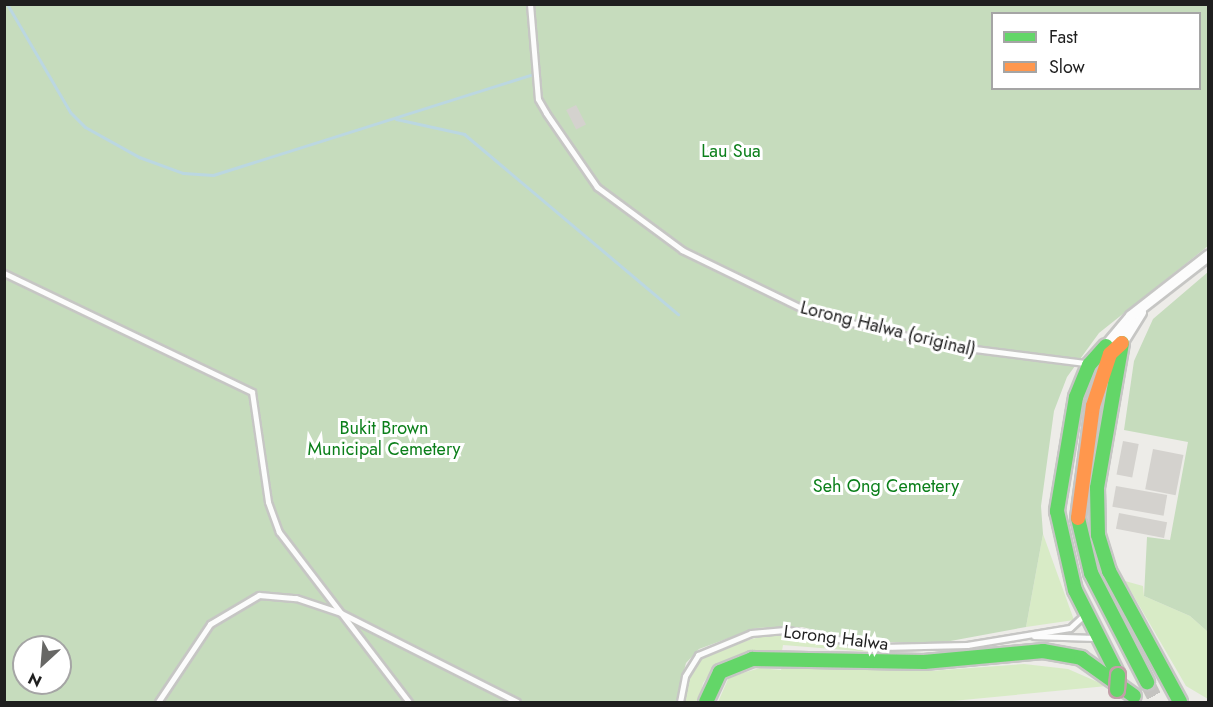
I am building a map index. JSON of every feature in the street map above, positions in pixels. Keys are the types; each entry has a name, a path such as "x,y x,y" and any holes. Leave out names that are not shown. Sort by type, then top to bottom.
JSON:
{"main road":[{"path":"1122,343 1110,354 1093,406 1078,519 1091,573 1141,688"},
{"path":"1122,343 1097,488 1096,526 1109,571 1180,702"},
{"path":"1106,346 1089,365 1069,426 1057,511 1063,553 1084,608 1118,675 1117,690 1108,702"},
{"path":"1106,346 1088,400 1073,528 1085,577 1141,688"},
{"path":"706,702 720,672 752,659 924,662 1043,651 1081,658 1141,688"}],"street":[{"path":"1106,346 1141,312 1209,256"},
{"path":"1122,343 1141,312"}],"lane":[{"name":"Lorong Halwa (original)","path":"530,4 538,99 558,132 597,187 682,250 813,314 951,346 1089,365"},
{"path":"4,273 252,392 268,502 279,532 410,702"},
{"path":"158,702 210,624 259,595 296,598 341,613 517,702"},
{"name":"Lorong Halwa","path":"680,702 685,676 698,655 751,633 788,630 881,647 967,645 1070,628 1080,622 1084,608"},
{"name":"Lorong Halwa","path":"1030,635 1103,642"}],"green space":[{"path":"4,5 1208,5 1208,246 1099,333 1067,377 1054,411 1041,506 1043,534 1026,627 945,642 868,642 802,627 756,628 699,649 686,663 676,702 5,702"},
{"path":"1208,272 1208,632 1190,616 1144,596 1147,537 1170,540 1188,442 1124,430 1134,361 1153,319"},
{"path":"1043,534 1074,620 1026,627"},
{"path":"1125,581 1143,586 1144,596 1190,616 1208,632 1208,699 1186,686"},
{"path":"766,635 804,636 870,652 783,645 782,651 714,668 703,683 699,702 684,702 691,671 706,653"},
{"path":"783,664 930,671 1024,664 1068,669 1107,686 942,702 718,702 729,677 760,668 781,670"}],"building":[{"path":"576,105 586,125 576,130 566,110"},
{"path":"1123,441 1139,444 1132,477 1117,474"},
{"path":"1153,449 1183,455 1176,495 1145,489"},
{"path":"1116,486 1167,495 1164,516 1112,507"},
{"path":"1119,513 1167,522 1164,538 1116,529"}],"waterway":[{"path":"7,4 70,112 85,127 139,157 183,173 213,175 531,75"},
{"path":"396,119 464,134 678,314"}],"tunnel":[{"path":"1147,682 1157,702"}],"traffic: fast":[{"path":"1122,343 1097,488 1098,535 1109,571 1180,702"},
{"path":"1106,346 1089,365 1076,397 1057,511 1075,590 1118,675"},
{"path":"1078,518 1091,573 1147,682"},
{"path":"706,702 720,672 752,659 924,662 1043,651 1081,658 1134,696"},
{"path":"1117,690 1118,675"}],"traffic: slow":[{"path":"1078,518 1093,406 1110,354 1122,343"}],"park label":[{"name":"Lau Sua","path":"731,151"},
{"name":"Bukit Brown Municipal Cemetery","path":"384,439"},
{"name":"Seh Ong Cemetery","path":"886,486"}]}
